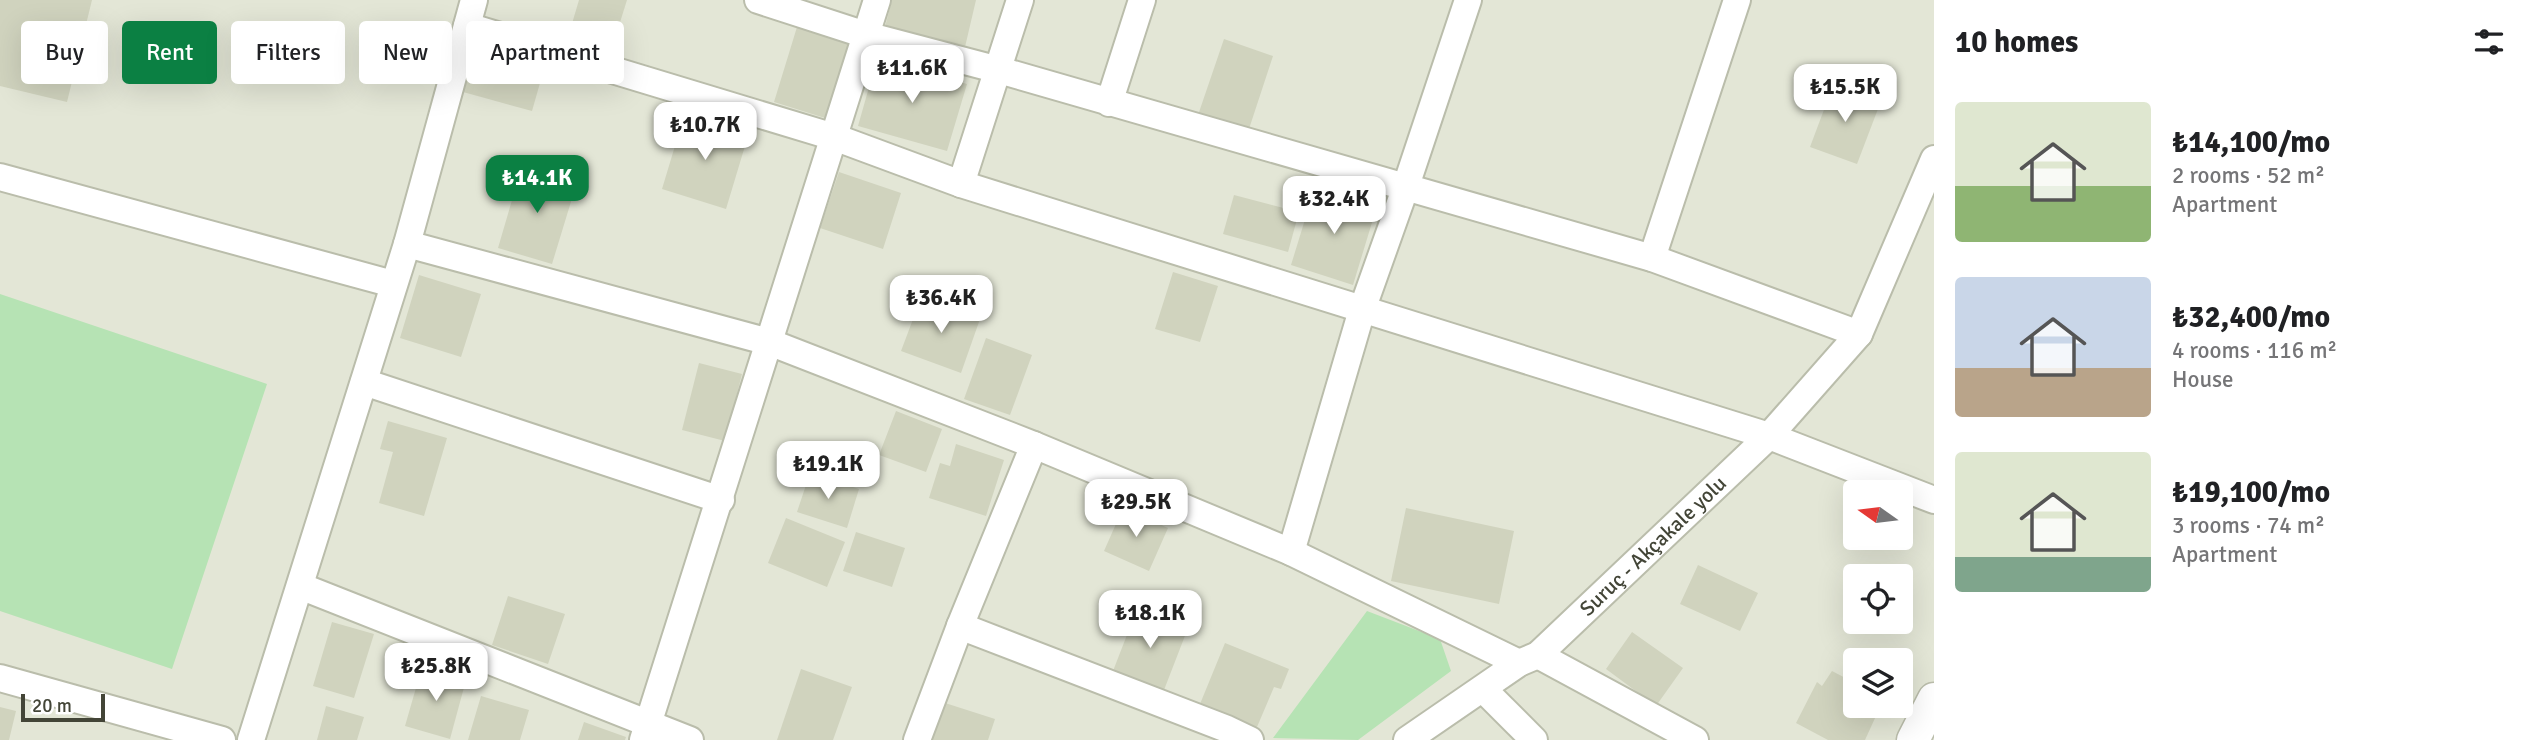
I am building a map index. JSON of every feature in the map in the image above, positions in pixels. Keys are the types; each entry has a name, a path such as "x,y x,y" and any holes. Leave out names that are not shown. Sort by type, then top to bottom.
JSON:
{"street":[{"path":"468,21 474,0"},
{"path":"758,0 866,35 999,70 1652,258 1859,334"},
{"path":"646,732 877,0"},
{"path":"961,184 1020,0"},
{"path":"1109,103 1142,0"},
{"path":"1291,552 1362,310 1468,0"},
{"path":"1652,258 1737,0"},
{"path":"251,740 407,244 466,30"},
{"path":"624,73 834,137 961,184 1769,436 1934,500"},
{"name":"Suruç - Akçakale yolu","path":"1407,740 1529,659 1769,436 1859,334 1934,159"},
{"path":"0,177 393,284"},
{"path":"407,244 769,342 1034,445 1291,552 1529,659 1695,740"},
{"path":"364,382 721,500"},
{"path":"917,740 1034,445"},
{"path":"300,586 646,732 690,740"},
{"path":"960,626 1250,740"},
{"path":"0,678 222,740"},
{"path":"1483,689 1534,740"},
{"path":"1913,740 1934,699"}],"shaded area":[{"path":"0,0 1934,0 1934,740 0,740"}],"green space":[{"path":"0,294 267,384 172,669 0,611"},
{"path":"1367,611 1440,639 1451,671 1358,740 1273,738"}],"building":[{"path":"0,0 92,0 87,21 21,21 21,84 71,84 67,102 0,86"},
{"path":"579,0 627,0 620,21 573,21"},
{"path":"892,0 976,0 965,47 885,27"},
{"path":"797,27 849,43 825,118 774,102"},
{"path":"1224,39 1273,56 1247,135 1197,118"},
{"path":"877,59 967,84 947,151 858,126"},
{"path":"466,81 466,84 540,84 532,111 463,92"},
{"path":"1834,83 1881,101 1857,164 1810,147"},
{"path":"684,116 748,136 726,209 662,189"},
{"path":"522,166 577,182 552,264 498,248"},
{"path":"839,172 901,193 883,249 820,228"},
{"path":"1315,187 1377,206 1353,285 1291,265"},
{"path":"1234,195 1299,212 1288,252 1223,234"},
{"path":"1173,272 1218,286 1200,342 1155,329"},
{"path":"419,275 481,294 461,357 400,338"},
{"path":"921,298 980,319 961,373 901,351"},
{"path":"986,338 1032,355 1010,415 964,399"},
{"path":"699,363 742,374 725,441 682,430"},
{"path":"896,411 942,429 926,472 879,455"},
{"path":"388,421 447,438 424,516 379,503 393,452 380,449"},
{"path":"956,444 1004,460 986,516 929,498 940,463 950,466"},
{"path":"810,473 859,489 847,528 797,512"},
{"path":"1123,508 1168,528 1149,571 1104,551"},
{"path":"1406,508 1514,531 1499,604 1391,581"},
{"path":"786,518 845,542 827,587 768,563"},
{"path":"856,532 905,548 892,587 843,571"},
{"path":"1698,565 1758,593 1740,631 1680,604"},
{"path":"508,596 565,614 548,664 492,645"},
{"path":"1137,609 1188,628 1164,690 1113,671"},
{"path":"332,622 374,634 354,698 313,686"},
{"path":"1632,632 1683,668 1656,706 1606,669"},
{"path":"1225,643 1289,669 1281,689 1274,687 1257,727 1200,704"},
{"path":"422,667 466,680 450,739 405,726"},
{"path":"801,669 852,687 833,740 777,740"},
{"path":"1832,671 1843,677 1843,718 1875,718 1865,740 1828,740 1796,723 1817,682 1822,686"},
{"path":"481,696 529,710 520,740 468,740"},
{"path":"942,702 995,719 988,740 930,740"},
{"path":"326,706 364,717 357,740 317,740"},
{"path":"0,707 16,711 9,740 0,740"},
{"path":"584,722 626,737 625,740 578,740"}]}
